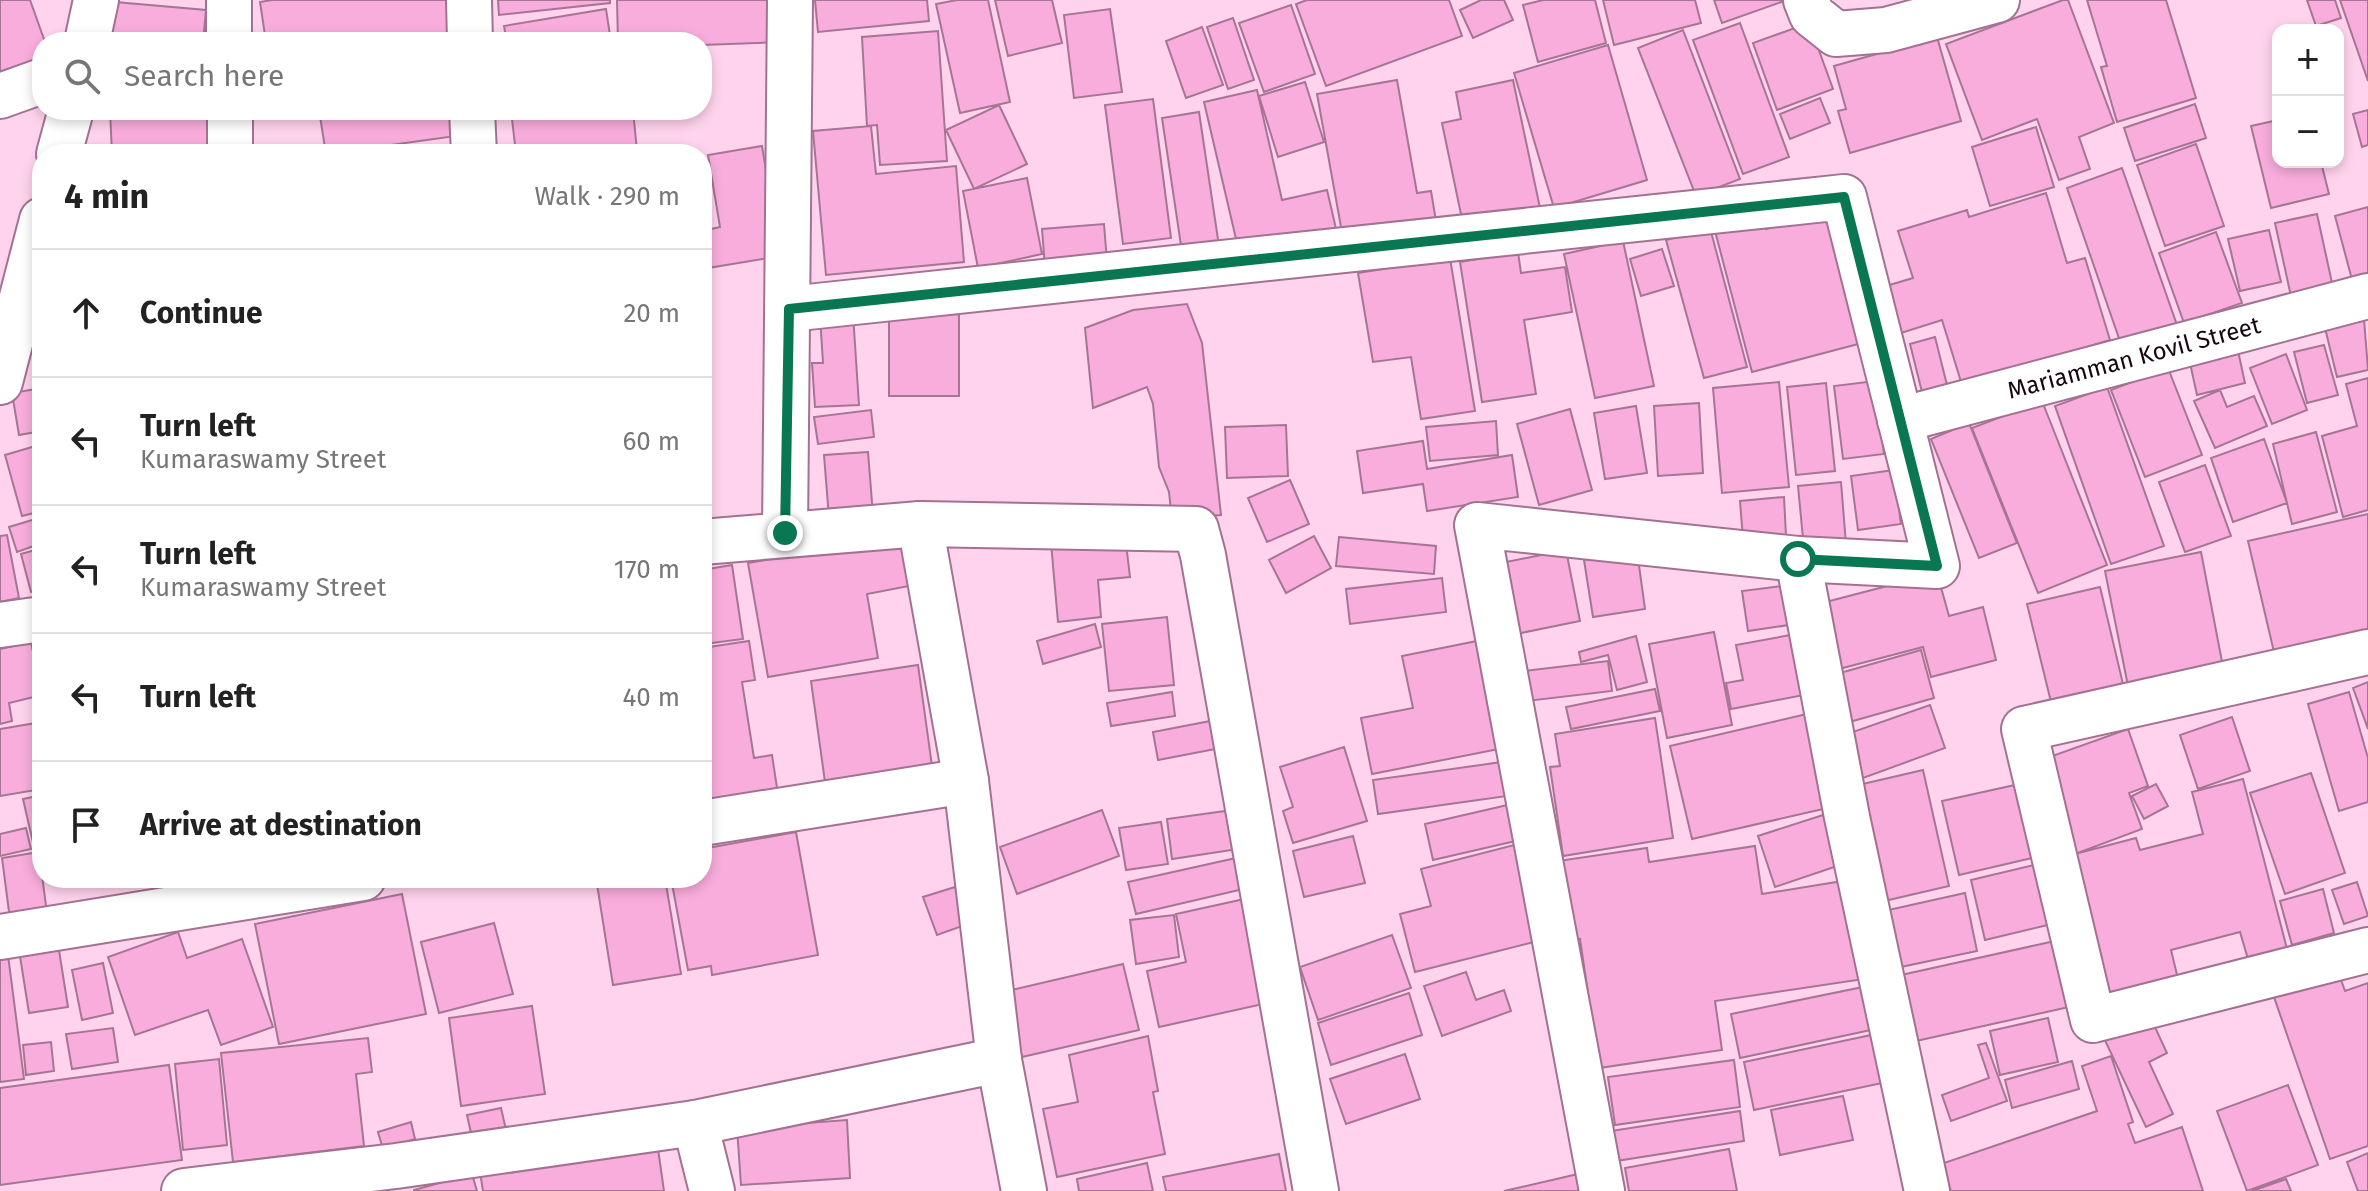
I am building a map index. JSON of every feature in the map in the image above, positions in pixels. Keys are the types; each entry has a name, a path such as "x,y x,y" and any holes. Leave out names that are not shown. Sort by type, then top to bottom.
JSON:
{"street":[{"path":"89,32 96,0"},
{"path":"229,0 229,32"},
{"path":"469,0 470,32"},
{"path":"785,533 790,0"},
{"path":"1809,7 1836,34 1886,30 1997,0"},
{"path":"0,96 32,85"},
{"path":"62,144 68,120"},
{"path":"230,120 230,144"},
{"path":"472,120 474,144"},
{"path":"789,309 1844,197 1937,566 1798,559 1477,525 1602,1191"},
{"path":"0,382 32,259"},
{"name":"Mariamman Kovil Street","path":"1900,420 2368,296"},
{"path":"920,524 966,781 999,1060 1024,1191"},
{"path":"712,541 920,524 1196,529 1316,1191"},
{"path":"1798,559 1847,817 1927,1191"},
{"path":"0,625 32,620"},
{"path":"2368,652 2024,729 2093,1020 2368,950"},
{"path":"712,821 966,781"},
{"path":"0,937 301,888"},
{"path":"184,1191 399,1178 695,1123 999,1060"},
{"path":"695,1123 712,1191"}],"building":[{"path":"0,0 30,0 41,32 32,32 32,68 0,79"},
{"path":"459,0 464,32 264,32 260,2"},
{"path":"498,0 610,0 610,3 499,15"},
{"path":"617,0 782,0 783,42 712,45 712,32 618,32"},
{"path":"815,0 927,0 929,21 818,32"},
{"path":"988,0 1010,102 960,113 936,4"},
{"path":"995,0 1052,0 1062,43 1008,56"},
{"path":"1307,0 1449,0 1462,36 1326,86 1296,4"},
{"path":"1481,0 1504,0 1513,20 1473,38 1460,10"},
{"path":"1543,0 1595,0 1606,43 1538,62 1523,5"},
{"path":"1603,0 1695,0 1701,23 1614,45"},
{"path":"1714,0 1787,0 1722,23"},
{"path":"2068,0 2114,123 2079,137 2090,169 2059,180 2037,119 1982,140 1946,44"},
{"path":"2087,0 2166,0 2196,98 2117,122 2101,67 2107,66"},
{"path":"2307,0 2335,0 2341,18 2315,24"},
{"path":"2340,0 2368,0 2368,81"},
{"path":"115,2 206,10 204,32 112,32"},
{"path":"1291,5 1315,74 1264,92 1239,23"},
{"path":"606,9 609,32 505,32 504,26"},
{"path":"1110,9 1122,92 1074,98 1064,15"},
{"path":"1233,18 1254,80 1228,89 1207,27"},
{"path":"1740,23 1789,157 1743,174 1693,40"},
{"path":"1809,23 1833,89 1777,110 1753,43"},
{"path":"1202,27 1223,85 1186,98 1166,41"},
{"path":"1683,30 1740,179 1696,196 1638,48"},
{"path":"938,31 947,161 880,165 877,125 867,126 862,37"},
{"path":"1937,37 1961,121 1850,153 1838,111 1846,109 1834,66"},
{"path":"1608,45 1647,180 1554,208 1514,73"},
{"path":"1397,80 1417,193 1431,191 1436,221 1343,238 1317,94"},
{"path":"1513,80 1540,208 1463,224 1442,123 1461,119 1456,92"},
{"path":"1305,82 1324,142 1278,157 1259,96"},
{"path":"1257,90 1282,200 1327,190 1337,233 1240,256 1204,102"},
{"path":"1820,98 1830,123 1790,139 1780,114"},
{"path":"1153,99 1171,238 1123,244 1105,105"},
{"path":"2195,104 2206,138 2135,161 2124,128"},
{"path":"999,105 1027,164 974,189 946,130"},
{"path":"2368,110 2368,145 2362,147 2353,114"},
{"path":"1199,112 1219,246 1182,252 1162,118"},
{"path":"110,120 225,120 226,144 112,144"},
{"path":"321,120 461,120 463,135 398,144 324,144"},
{"path":"512,120 634,120 636,144 515,144"},
{"path":"2272,121 2272,168 2322,168 2329,194 2271,208 2251,126"},
{"path":"871,126 876,174 956,166 964,262 826,275 813,131"},
{"path":"2036,127 2054,187 1990,206 1972,147"},
{"path":"2196,144 2224,226 2165,246 2137,165"},
{"path":"762,146 780,256 712,267 712,229 720,227 712,179 712,154"},
{"path":"2122,168 2178,328 2122,347 2067,188"},
{"path":"1027,178 1042,254 978,268 963,191"},
{"path":"2046,193 2067,263 2085,258 2110,340 1962,385 1942,320 1901,333 1886,286 1913,278 1898,231 1967,210 1969,217"},
{"path":"2368,207 2368,284 2354,287 2335,216"},
{"path":"1829,213 1862,343 1752,372 1715,231 1764,218 1766,229"},
{"path":"2317,214 2334,292 2292,301 2275,223"},
{"path":"1104,224 1107,261 1045,267 1042,229"},
{"path":"1710,228 1747,367 1704,378 1666,240"},
{"path":"2269,230 2281,282 2240,291 2228,239"},
{"path":"2216,232 2242,303 2184,323 2159,253"},
{"path":"1623,241 1654,386 1595,398 1564,254"},
{"path":"1662,249 1674,286 1641,296 1630,259"},
{"path":"1518,252 1521,273 1565,267 1572,312 1524,320 1536,394 1482,402 1460,262"},
{"path":"1450,258 1475,411 1421,419 1411,357 1373,362 1358,273"},
{"path":"1187,304 1202,343 1221,515 1172,519 1169,492 1159,467 1153,404 1147,387 1093,408 1085,328 1133,310"},
{"path":"853,314 859,405 815,407 812,363 823,363 820,316"},
{"path":"959,314 959,396 889,396 889,315"},
{"path":"2364,319 2368,370 2337,377 2325,328"},
{"path":"1935,337 1948,389 1923,396 1910,344"},
{"path":"2324,345 2338,395 2307,403 2294,352"},
{"path":"2238,351 2245,383 2197,395 2190,363"},
{"path":"2286,354 2307,410 2272,424 2250,368"},
{"path":"2168,368 2202,455 2145,477 2111,390"},
{"path":"2368,378 2368,510 2343,517 2322,436 2357,426 2346,384"},
{"path":"1875,381 1884,454 1843,459 1834,386"},
{"path":"1779,382 1789,487 1722,493 1713,388"},
{"path":"1826,383 1835,471 1796,475 1787,387"},
{"path":"2107,387 2164,546 2111,564 2055,406"},
{"path":"32,390 32,433 19,435 12,393"},
{"path":"2220,390 2227,407 2254,396 2267,426 2215,448 2194,401"},
{"path":"2042,401 2107,565 2038,593 1972,428"},
{"path":"1699,403 1703,473 1658,476 1654,406"},
{"path":"1636,406 1647,473 1605,479 1594,413"},
{"path":"1570,409 1592,490 1539,505 1517,424"},
{"path":"871,410 874,437 818,444 814,417"},
{"path":"1496,421 1498,455 1430,461 1426,427"},
{"path":"1969,423 2017,543 1979,558 1931,439"},
{"path":"1286,425 1288,476 1227,478 1225,427"},
{"path":"2316,432 2337,512 2292,524 2273,444"},
{"path":"2264,439 2287,503 2233,522 2211,458"},
{"path":"1423,441 1427,469 1512,455 1518,497 1427,511 1423,484 1363,493 1357,451"},
{"path":"32,447 32,514 22,516 5,455"},
{"path":"868,452 873,515 829,518 824,455"},
{"path":"2205,465 2231,536 2185,552 2159,482"},
{"path":"1894,470 1901,524 1858,530 1851,476"},
{"path":"1290,480 1309,524 1267,542 1248,498"},
{"path":"1841,482 1846,544 1804,549 1798,486"},
{"path":"1784,497 1786,536 1743,539 1740,501"},
{"path":"2368,514 2368,630 2274,652 2248,541"},
{"path":"32,520 32,547 17,552 9,527"},
{"path":"7,535 19,598 0,602 0,536"},
{"path":"1125,535 1130,577 1098,580 1101,617 1058,622 1051,543"},
{"path":"1314,536 1331,568 1286,593 1269,560"},
{"path":"1339,537 1436,546 1434,574 1336,566"},
{"path":"856,544 858,552 907,544 914,585 867,594 878,658 768,677 748,563"},
{"path":"1566,550 1580,621 1516,634 1501,563"},
{"path":"32,551 32,592 31,592 21,554"},
{"path":"1637,551 1645,609 1593,617 1584,560"},
{"path":"2201,552 2223,667 2128,686 2105,571"},
{"path":"732,565 743,639 712,643 712,568"},
{"path":"1937,573 1949,616 1983,607 1996,660 1931,677 1923,647 1839,669 1822,603"},
{"path":"1442,578 1446,612 1350,624 1346,589"},
{"path":"1790,585 1796,624 1748,631 1742,591"},
{"path":"2100,587 2123,684 2051,702 2027,604"},
{"path":"1167,617 1174,685 1109,691 1102,624"},
{"path":"1095,624 1101,647 1043,664 1037,641"},
{"path":"1714,632 1732,725 1667,738 1649,644"},
{"path":"1807,632 1819,692 1731,709 1726,683 1743,680 1736,645"},
{"path":"1636,636 1647,682 1617,690 1608,655 1581,662 1579,652"},
{"path":"1482,640 1504,748 1372,774 1361,718 1413,708 1402,656"},
{"path":"749,641 755,680 742,682 754,758 772,755 779,801 712,805 712,647"},
{"path":"31,642 32,647 32,697 9,703 12,721 0,724 0,649"},
{"path":"1921,650 1934,698 1839,725 1826,677"},
{"path":"1608,661 1612,691 1527,701 1523,671"},
{"path":"918,665 932,766 825,782 811,681"},
{"path":"2368,682 2368,729 2353,688"},
{"path":"1655,689 1660,711 1571,729 1566,707"},
{"path":"1172,692 1175,716 1111,726 1107,703"},
{"path":"2349,692 2368,758 2368,802 2339,811 2308,704"},
{"path":"1930,705 1945,748 1863,778 1847,734"},
{"path":"1811,713 1832,807 1692,839 1670,746"},
{"path":"2232,717 2250,771 2198,789 2180,735"},
{"path":"1226,718 1231,746 1158,760 1153,732"},
{"path":"1655,718 1673,838 1563,856 1550,767 1560,766 1555,734"},
{"path":"32,724 32,791 0,796 0,729"},
{"path":"2128,729 2148,786 2129,793 2142,829 2075,854 2041,760"},
{"path":"1344,747 1367,821 1293,843 1283,811 1293,807 1280,767"},
{"path":"1502,762 1507,796 1378,814 1373,780"},
{"path":"1923,770 1949,886 1880,902 1854,786"},
{"path":"2311,773 2345,873 2285,894 2250,793"},
{"path":"2243,779 2287,949 2248,959 2240,932 2171,950 2179,983 2106,1002 2071,855 2136,838 2140,850 2203,834 2192,792"},
{"path":"2156,784 2168,806 2144,819 2132,796"},
{"path":"2015,785 2032,858 1959,875 1942,801"},
{"path":"32,797 32,838 23,799"},
{"path":"1512,804 1520,840 1433,860 1425,824"},
{"path":"1240,809 1245,848 1172,859 1167,819"},
{"path":"1102,810 1119,856 1017,894 1000,847"},
{"path":"1823,815 1840,865 1775,887 1758,836"},
{"path":"1161,822 1168,864 1126,870 1119,828"},
{"path":"26,828 31,849 0,856 0,834"},
{"path":"796,832 818,955 712,975 711,966 688,970 673,888 712,888 712,847"},
{"path":"1353,836 1365,883 1304,897 1293,851"},
{"path":"1526,842 1550,938 1415,972 1400,914 1431,906 1421,869"},
{"path":"1755,846 1762,894 1849,880 1864,979 1715,1001 1722,1050 1599,1068 1580,939 1569,941 1558,861 1647,848 1649,862"},
{"path":"32,853 32,888 44,888 48,921 11,927 2,858"},
{"path":"1245,856 1252,887 1136,914 1128,882"},
{"path":"2034,865 2048,925 1985,940 1971,880"},
{"path":"2357,882 2368,916 2344,924 2332,890"},
{"path":"955,887 968,924 937,935 923,897"},
{"path":"598,888 667,888 681,974 613,985"},
{"path":"2323,889 2334,933 2292,945 2280,901"},
{"path":"1965,893 1977,951 1896,968 1884,911"},
{"path":"402,894 426,1014 279,1044 255,924"},
{"path":"1258,896 1281,1000 1159,1027 1147,971 1186,962 1176,914"},
{"path":"1174,915 1179,957 1136,964 1130,920"},
{"path":"494,923 513,994 439,1013 421,942"},
{"path":"178,932 187,958 242,939 273,1027 221,1045 208,1010 135,1035 108,957"},
{"path":"1392,935 1411,988 1318,1020 1300,967"},
{"path":"2055,941 2069,1007 1916,1041 1901,975"},
{"path":"58,944 68,1007 29,1013 19,950"},
{"path":"8,955 24,1079 0,1082 0,956"},
{"path":"103,963 113,1013 82,1020 72,970"},
{"path":"1123,964 1139,1030 1022,1057 1007,991"},
{"path":"1466,972 1476,1000 1504,990 1511,1011 1442,1036 1424,986"},
{"path":"2339,974 2345,991 2368,983 2368,1146 2330,1159 2274,997"},
{"path":"1863,987 1871,1030 1740,1058 1731,1014"},
{"path":"1409,993 1422,1035 1331,1065 1318,1023"},
{"path":"532,1006 545,1094 461,1106 449,1018"},
{"path":"2147,1010 2167,1053 2149,1062 2173,1114 2146,1127 2101,1032"},
{"path":"2048,1018 2058,1062 2000,1075 1990,1031"},
{"path":"113,1028 118,1062 72,1069 66,1034"},
{"path":"1876,1034 1887,1082 1754,1110 1744,1062"},
{"path":"1148,1036 1158,1091 1153,1092 1165,1154 1057,1177 1043,1109 1078,1102 1069,1055"},
{"path":"368,1038 372,1072 356,1074 364,1146 233,1162 221,1053"},
{"path":"51,1042 54,1071 26,1075 23,1045"},
{"path":"1986,1043 2007,1101 1951,1121 1942,1095 1989,1078 1978,1045"},
{"path":"1405,1054 1420,1099 1346,1124 1330,1079"},
{"path":"2111,1056 2133,1122 2128,1124 2135,1143 2182,1127 2203,1191 1951,1191 1941,1164 2097,1111 2082,1066"},
{"path":"219,1059 227,1145 183,1150 175,1064"},
{"path":"1734,1060 1740,1107 1615,1125 1608,1077"},
{"path":"2072,1061 2079,1089 2012,1108 2005,1080"},
{"path":"169,1065 182,1160 0,1185 0,1088"},
{"path":"2288,1085 2318,1165 2247,1191 2217,1111"},
{"path":"1843,1096 1853,1140 1780,1155 1771,1110"},
{"path":"501,1108 507,1134 473,1142 467,1115"},
{"path":"1740,1111 1744,1141 1616,1161 1611,1131"},
{"path":"847,1120 850,1178 741,1185 737,1128"},
{"path":"411,1122 415,1139 383,1149 378,1132"},
{"path":"657,1142 664,1191 483,1191 480,1172"},
{"path":"1729,1149 1737,1191 1629,1191 1625,1168"},
{"path":"2368,1153 2368,1191 2358,1191 2347,1162"},
{"path":"1279,1154 1286,1191 1166,1191 1163,1177"},
{"path":"1147,1163 1153,1191 1079,1191 1077,1179"},
{"path":"472,1174 477,1191 414,1191 414,1190"},
{"path":"1578,1174 1582,1191 1504,1191"},
{"path":"2286,1179 2291,1191 2252,1191"}],"route":[{"path":"785,533 789,309 1844,197 1937,566 1798,559"}]}
